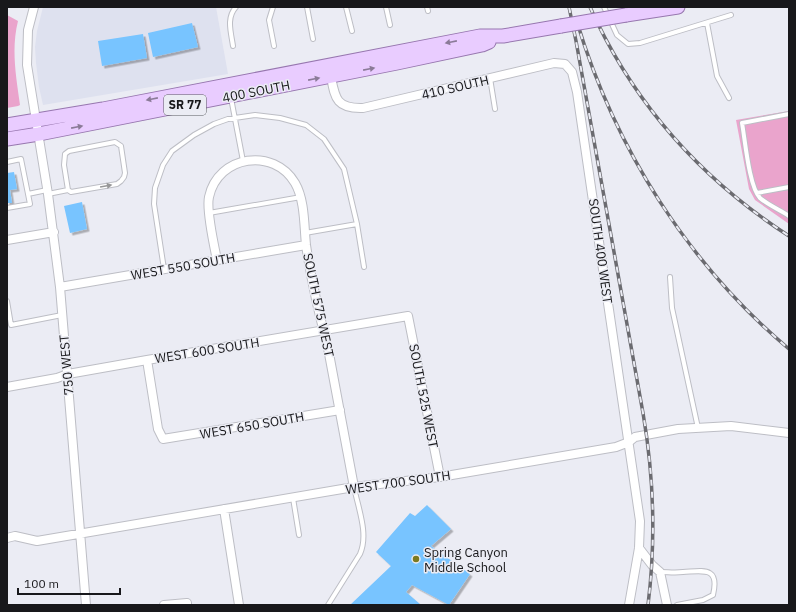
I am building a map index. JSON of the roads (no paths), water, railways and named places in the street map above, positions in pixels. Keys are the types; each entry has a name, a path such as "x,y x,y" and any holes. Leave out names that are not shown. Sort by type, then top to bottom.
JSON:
{"main road":[{"name":"400 SOUTH","path":"7,124 37,127 231,96 329,71 480,36 503,36 678,7"},
{"name":"400 SOUTH","path":"7,139 37,127 329,71"}],"street":[{"name":"750 WEST","path":"34,7 28,30 27,65 54,232 60,286 68,374 79,534 86,605"},
{"name":"410 SOUTH","path":"329,71 336,99 345,105 354,108 363,108 554,63 565,64"},
{"name":"SOUTH 400 WEST","path":"565,64 572,72 577,92 640,521 640,548 629,605"},
{"name":"SOUTH 575 WEST","path":"243,161 263,161 279,167 294,182 301,198 306,245 320,321 324,330 340,410 354,487"},
{"path":"217,260 209,213 209,197 216,181 230,167 243,161"},
{"path":"7,240 54,232"},
{"name":"WEST 550 SOUTH","path":"60,286 306,245"},
{"name":"WEST 600 SOUTH","path":"7,387 57,378 68,374 147,360 408,316"},
{"name":"SOUTH 525 WEST","path":"408,316 440,477"},
{"name":"WEST 650 SOUTH","path":"147,360 158,429 163,438 340,410"},
{"name":"WEST 700 SOUTH","path":"7,538 15,536 37,541 354,487 440,477 616,447 629,442 635,437 678,429 731,426 789,433"},
{"path":"224,510 239,605"},
{"path":"640,548 652,565 660,572 666,605"},
{"path":"164,605 187,604"}],"lane":[{"path":"233,46 230,18 232,11 236,7"},
{"path":"273,7 269,20 274,46"},
{"path":"307,7 312,39"},
{"path":"346,7 352,31"},
{"path":"386,7 390,25"},
{"path":"604,7 617,35 628,44 640,44 731,15"},
{"path":"706,24 717,76 729,98"},
{"path":"490,78 494,110"},
{"path":"231,96 243,161"},
{"path":"789,114 742,123 753,183 757,193 760,198 789,216"},
{"path":"164,269 154,204 156,188 163,165 172,151 194,135 214,124 234,118 255,115 280,118 306,125 324,138 344,169 357,224 364,267"},
{"path":"28,194 68,190 71,192 117,184 124,178 125,173 121,146 115,142 69,151 65,154 64,165 68,190"},
{"path":"7,162 21,160 30,204 7,208"},
{"path":"757,193 789,187"},
{"path":"209,213 301,198"},
{"path":"305,233 357,224"},
{"path":"670,277 672,308 698,428"},
{"path":"7,301 9,326 62,315"},
{"path":"328,605 364,546 363,531 354,487"},
{"path":"293,498 299,535"},
{"path":"660,572 703,570 710,573 715,579 713,595 703,600 678,605"}],"railway":[{"path":"569,7 647,437 653,509 651,581 648,605"},
{"path":"590,7 607,42 627,75 649,107 673,136 699,164 727,190 757,214 789,236"},
{"path":"577,22 593,69 612,114 634,158 659,201 719,280 752,316 789,349"}],"place":[{"name":"Spring Canyon Middle School","path":"416,559"}]}
